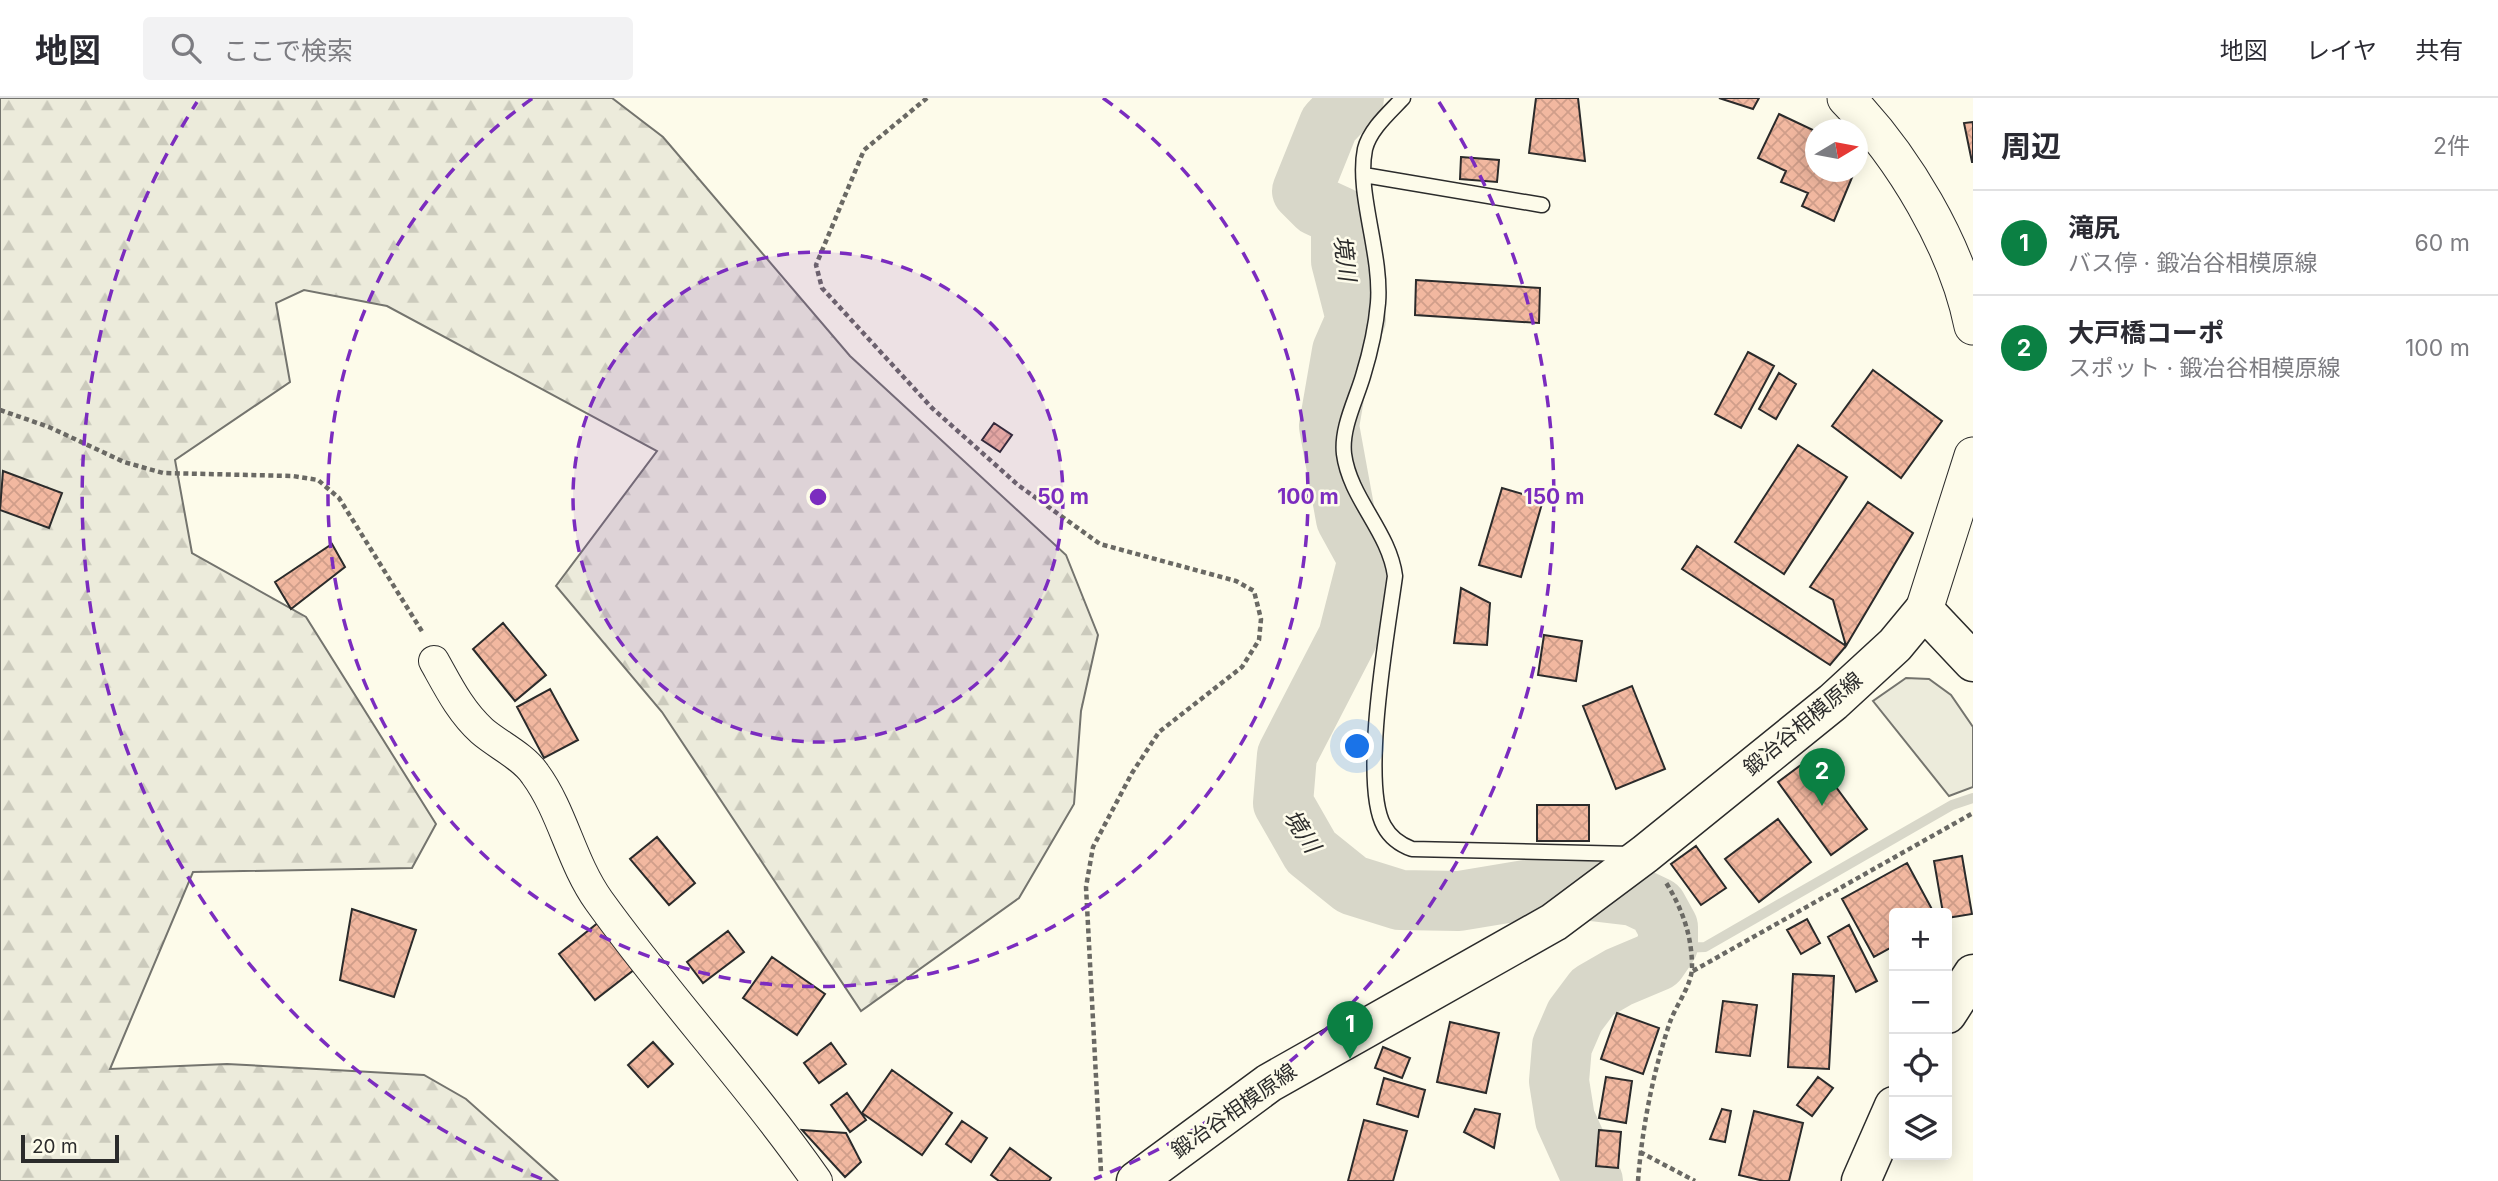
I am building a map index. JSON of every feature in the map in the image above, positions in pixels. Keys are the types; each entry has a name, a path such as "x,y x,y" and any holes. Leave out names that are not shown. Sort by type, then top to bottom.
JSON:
{"main road":[{"name":"鍛冶谷相模原線","path":"1136,1181 1269,1083 1554,922 1631,864 1833,702 1895,645 1924,610"},
{"path":"1924,610 1973,662"},
{"path":"1952,1006 1973,974"},
{"path":"1861,1181 1889,1117"}],"street":[{"path":"1846,98 1879,134 1929,215 1963,288 1973,326"},
{"path":"1924,610 1973,456"},
{"path":"434,661 456,702 480,729 533,771 549,795 562,832 597,900 781,1129 817,1181"}],"lane":[{"path":"1404,98 1367,141 1364,175 1376,246 1378,302 1365,372 1344,438 1344,453 1356,492 1389,551 1395,576 1376,732 1377,793 1383,825 1402,845 1412,849 1631,864"},
{"path":"1364,175 1542,205"}],"path":[{"path":"927,98 864,150 816,265 822,288 932,408 1018,485 1100,544 1236,581 1254,591 1261,619 1259,640 1242,667 1159,732 1132,773 1093,847 1086,887 1101,1181"},
{"path":"0,410 50,427 124,462 163,473 293,476 318,480 339,498 421,629 434,661"},
{"path":"1693,971 1973,813"},
{"path":"1631,864 1681,906 1690,937 1693,971 1670,1021 1640,1152 1638,1181"},
{"path":"1640,1152 1695,1181"}],"green space":[{"path":"0,98 612,98 663,137 850,356 1066,555 1098,635 1081,711 1074,804 1019,898 861,1011 662,712 556,586 657,451 387,306 304,290 276,303 290,382 175,460 192,553 306,617 436,824 412,868 193,872 110,1069 227,1064 424,1075 466,1099 558,1181 0,1181"},
{"path":"1906,678 1929,679 1951,695 1973,727 1973,787 1949,796 1873,701"}],"building":[{"path":"1536,98 1578,98 1585,161 1529,153"},
{"path":"1719,98 1759,98 1753,109"},
{"path":"1779,114 1805,126 1805,182 1850,182 1834,221 1802,206 1808,193 1781,182 1786,171 1758,158"},
{"path":"1973,122 1973,162 1972,162 1964,123"},
{"path":"1461,157 1499,160 1497,182 1460,179"},
{"path":"1416,280 1540,288 1539,323 1415,315"},
{"path":"1748,352 1774,366 1741,428 1715,414"},
{"path":"1873,370 1942,421 1901,478 1832,426"},
{"path":"1779,373 1796,384 1776,419 1759,409"},
{"path":"994,423 1012,435 1000,452 982,440"},
{"path":"1798,445 1847,477 1784,574 1735,542"},
{"path":"3,471 62,493 49,528 0,510"},
{"path":"1502,488 1543,500 1521,577 1479,565"},
{"path":"1868,502 1913,533 1846,646 1833,600 1810,587"},
{"path":"332,544 345,567 291,609 275,582"},
{"path":"1697,546 1846,646 1830,665 1682,569"},
{"path":"1461,588 1490,603 1487,645 1454,643"},
{"path":"503,623 546,675 515,701 473,649"},
{"path":"1544,635 1582,641 1576,681 1538,675"},
{"path":"1632,686 1665,769 1616,789 1583,706"},
{"path":"550,689 578,740 544,758 517,707"},
{"path":"1813,756 1867,829 1831,855 1778,782"},
{"path":"1537,805 1589,805 1589,841 1537,841"},
{"path":"1778,819 1811,862 1759,902 1725,859"},
{"path":"657,837 695,883 669,905 630,859"},
{"path":"1696,846 1726,888 1701,905 1671,864"},
{"path":"1962,856 1972,914 1952,917 1952,908 1942,908 1934,861"},
{"path":"1907,863 1931,908 1889,908 1889,949 1874,957 1842,899"},
{"path":"352,909 416,930 394,997 340,980"},
{"path":"1807,919 1820,943 1801,954 1787,930"},
{"path":"599,922 635,969 595,1000 559,954"},
{"path":"1849,925 1877,981 1856,992 1828,937"},
{"path":"728,931 744,952 703,983 687,962"},
{"path":"772,957 825,994 797,1035 743,998"},
{"path":"1793,974 1834,976 1829,1069 1788,1067"},
{"path":"1723,1001 1757,1005 1750,1056 1716,1052"},
{"path":"1617,1013 1659,1028 1643,1074 1601,1059"},
{"path":"1450,1022 1499,1033 1486,1093 1437,1082"},
{"path":"653,1042 673,1064 648,1087 628,1065"},
{"path":"831,1043 846,1064 819,1083 804,1063"},
{"path":"1383,1047 1410,1058 1402,1078 1375,1068"},
{"path":"892,1070 952,1113 922,1155 862,1113"},
{"path":"1606,1077 1632,1081 1626,1123 1599,1118"},
{"path":"1818,1077 1833,1088 1812,1116 1797,1105"},
{"path":"1384,1078 1425,1090 1418,1117 1377,1104"},
{"path":"847,1093 866,1120 850,1132 831,1105"},
{"path":"1475,1109 1500,1114 1494,1148 1464,1132"},
{"path":"1722,1109 1731,1111 1725,1142 1710,1139"},
{"path":"1754,1111 1803,1123 1789,1181 1764,1181 1739,1175"},
{"path":"1364,1120 1407,1131 1393,1181 1348,1181"},
{"path":"962,1121 987,1138 971,1162 946,1144"},
{"path":"802,1130 846,1133 861,1162 845,1177"},
{"path":"1599,1130 1621,1132 1618,1168 1596,1166"},
{"path":"1010,1148 1051,1178 1049,1181 999,1181 991,1175"}],"waterway":[{"name":"境川","path":"1354,98 1329,124 1302,191 1317,206 1341,217 1341,261 1356,319 1342,351 1329,426 1346,519 1368,559 1348,637 1287,755 1283,803 1311,852 1352,885 1400,900 1459,901 1549,886 1634,896 1657,907 1668,927 1668,945 1657,961 1619,977 1593,992 1575,1016 1562,1046 1559,1081 1565,1119 1593,1181"},
{"path":"1668,945 1681,948 1705,947 1952,805 1973,798"}],"place":[{"name":"大戸橋コーポ","path":"1822,806"},
{"name":"滝尻","path":"1350,1059"}]}
